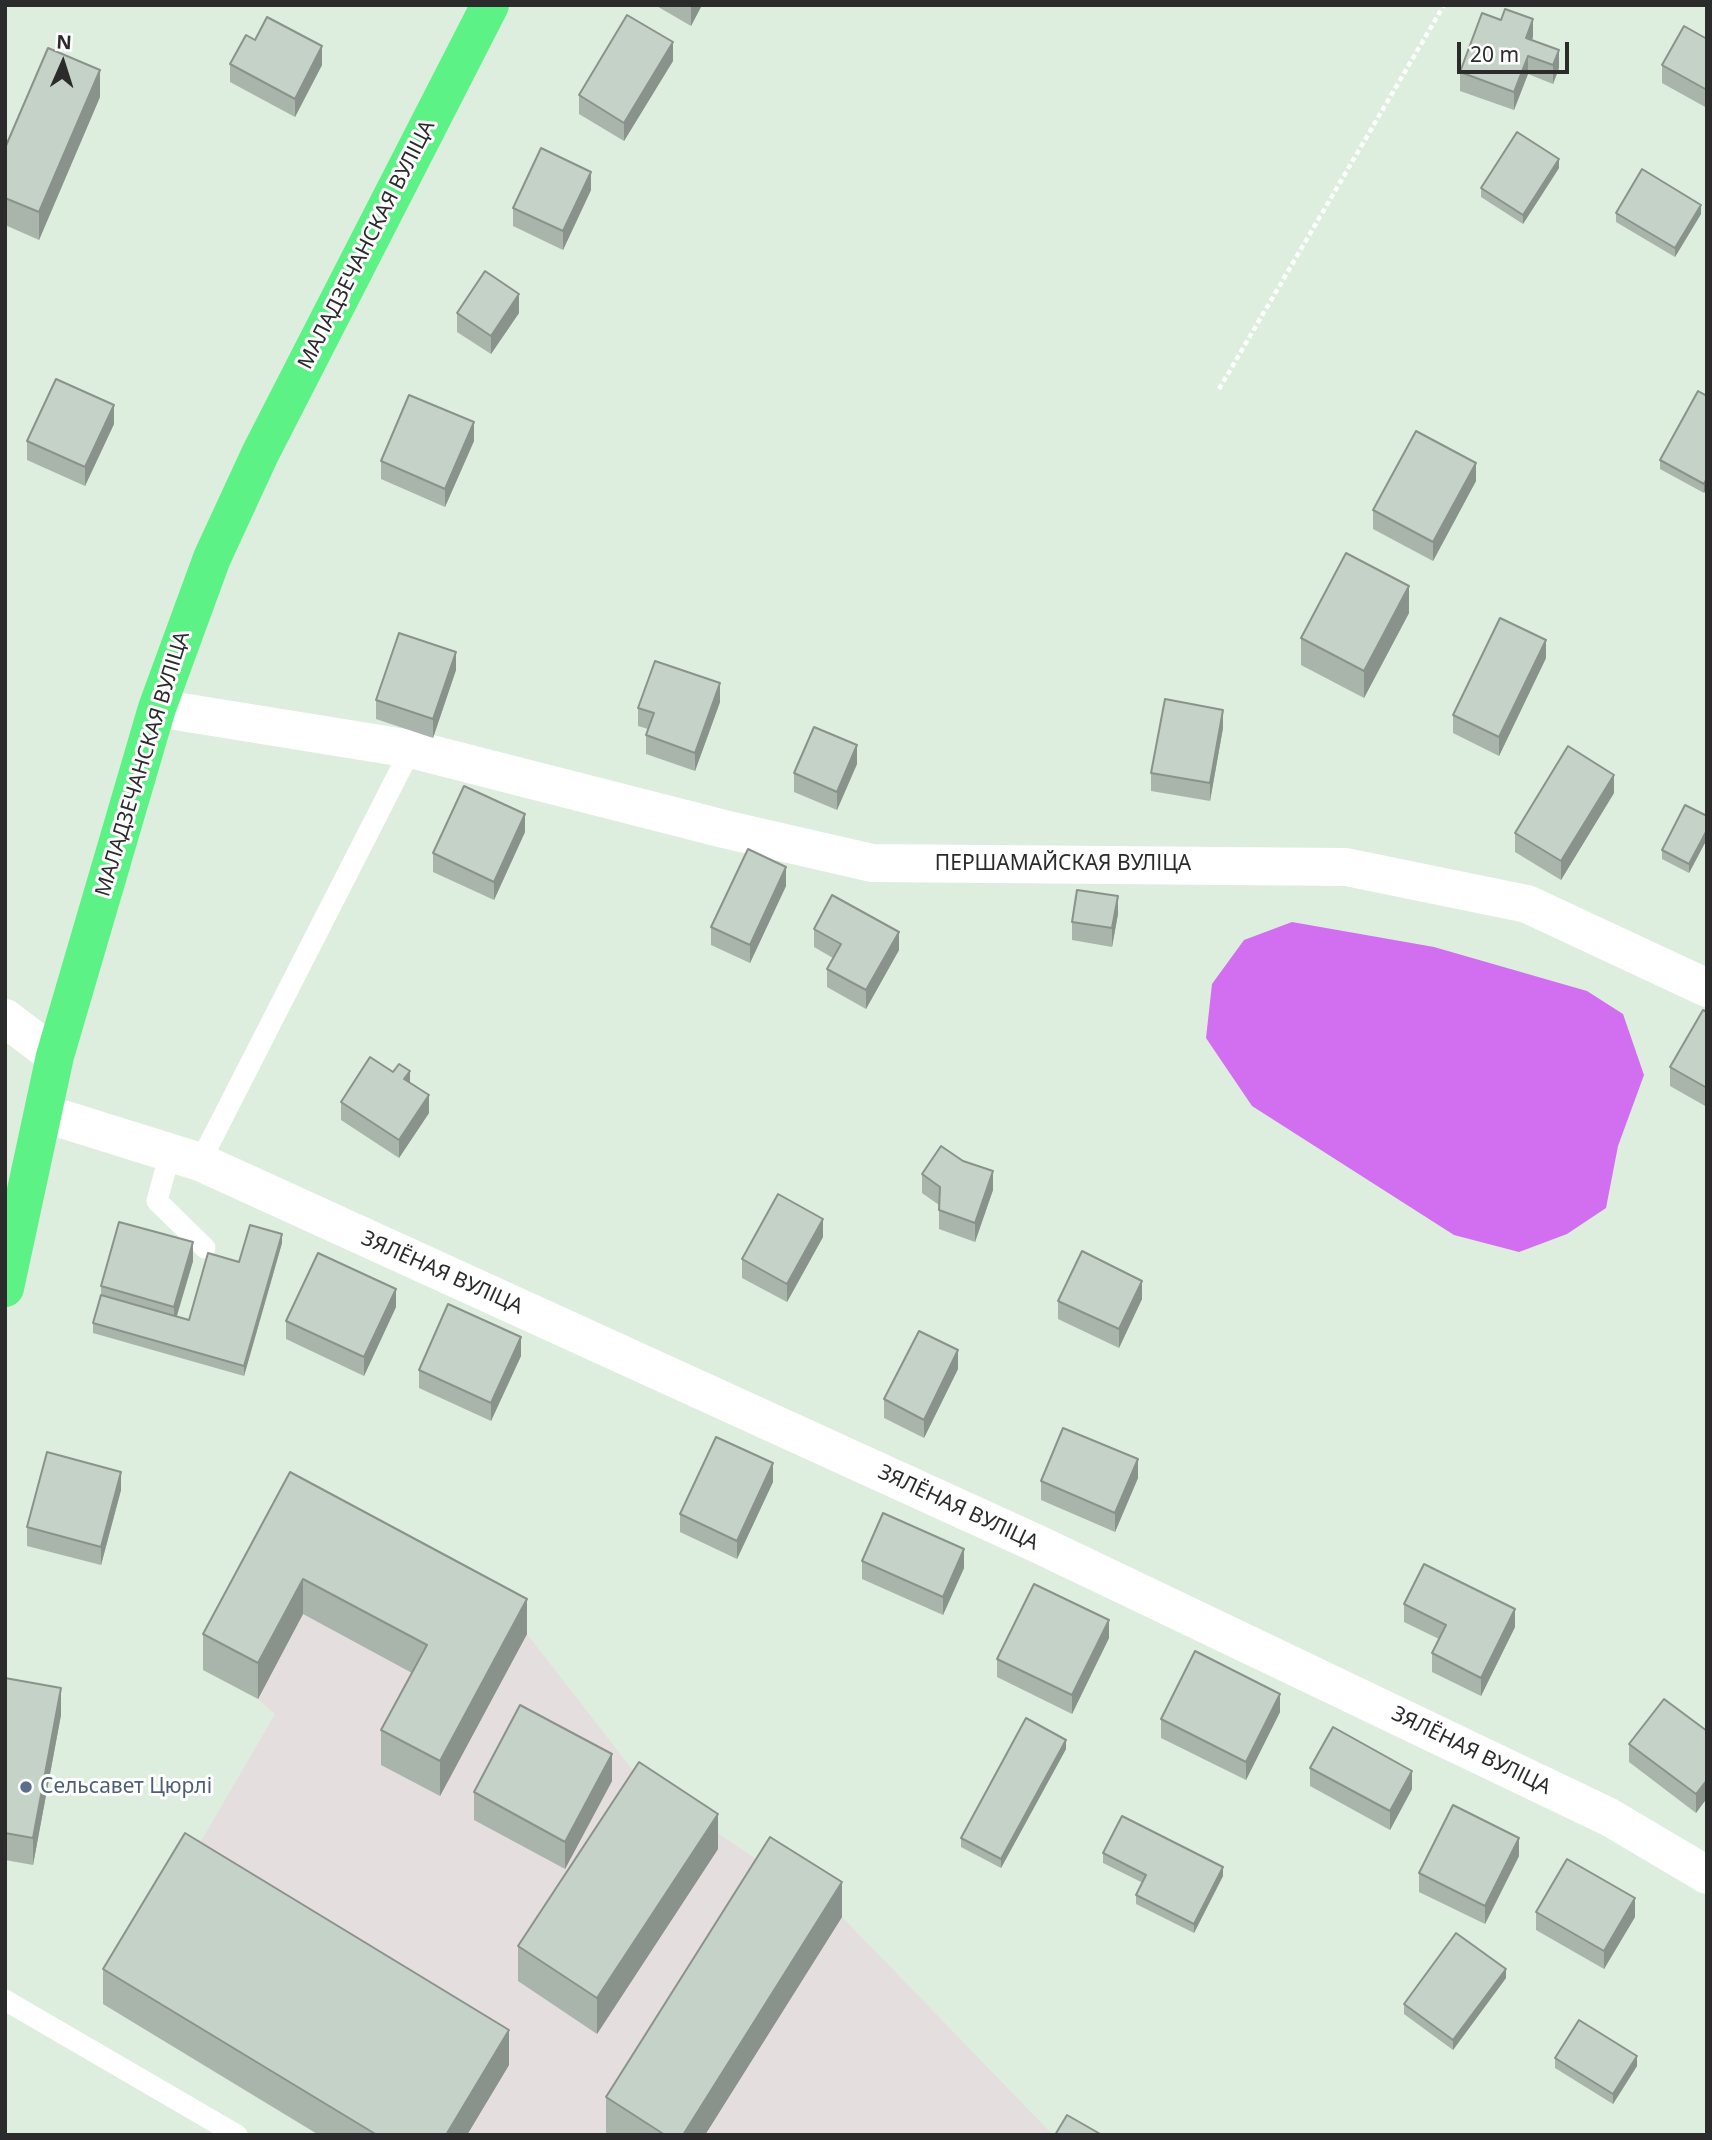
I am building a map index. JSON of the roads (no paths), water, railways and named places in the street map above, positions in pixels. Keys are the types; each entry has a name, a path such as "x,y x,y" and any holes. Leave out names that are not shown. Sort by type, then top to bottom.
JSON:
{"main road":[{"name":"МАЛАДЗЕЧАНСКАЯ ВУЛІЦА","path":"5,1288 55,1056 157,708 212,558 260,454 490,5"}],"street":[{"name":"ПЕРШАМАЙСКАЯ ВУЛІЦА","path":"157,708 411,749 724,829 872,863 1346,867 1527,904 1707,988"},
{"path":"5,1018 55,1056"},
{"name":"ЗЯЛЁНАЯ ВУЛІЦА","path":"44,1113 185,1158 1040,1545 1609,1817 1707,1875"}],"lane":[{"path":"205,1248 158,1201 185,1158 411,749"},
{"path":"5,2000 237,2135"}],"place":[{"name":"Сельсавет Цюрлі","path":"26,1787"}]}
